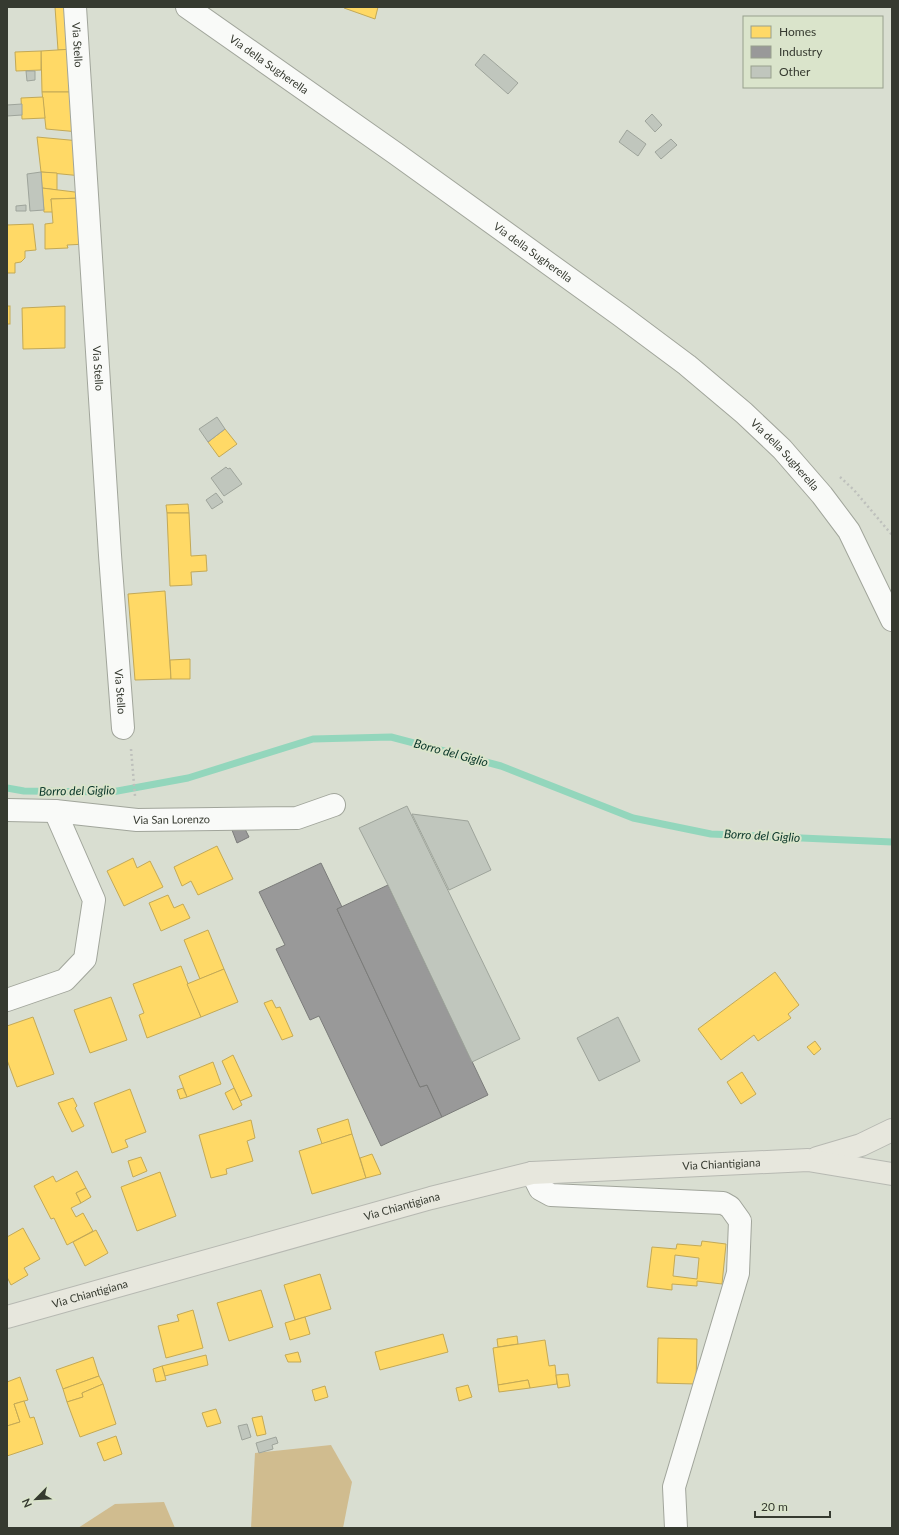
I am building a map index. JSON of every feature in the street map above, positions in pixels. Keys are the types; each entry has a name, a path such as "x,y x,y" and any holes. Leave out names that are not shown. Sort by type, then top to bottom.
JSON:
{"main road":[{"name":"Via Chiantigiana","path":"808,1160 861,1145 880,1134 892,1130"},
{"name":"Via Chiantigiana","path":"7,1318 431,1198 532,1173 808,1160 892,1174"}],"street":[{"name":"Via Stello","path":"75,7 123,728"},
{"name":"Via della Sugherella","path":"187,7 394,152 687,365 782,449 822,496 849,531 892,620"},
{"name":"Via San Lorenzo","path":"7,810 55,812 137,820 297,818 334,805"},
{"path":"7,1000 65,980 85,959 94,900 55,812"},
{"path":"532,1173 540,1189 551,1195 723,1203 730,1208 740,1221 738,1273 674,1487 676,1528"}],"path":[{"path":"123,728 131,746 137,820"}],"shaded area":[{"path":"331,1445 352,1482 343,1528 251,1528 255,1453"},
{"path":"164,1502 175,1528 78,1528 115,1504"}],"building: Homes":[{"path":"55,7 70,7 73,49 58,50"},
{"path":"378,7 375,19 344,8"},
{"path":"73,49 76,92 42,92 41,51"},
{"path":"41,51 41,70 16,71 15,52"},
{"path":"42,92 76,92 79,132 46,129"},
{"path":"43,97 45,118 22,119 21,98"},
{"path":"37,137 80,141 82,176 41,172"},
{"path":"41,172 57,173 57,190 42,188"},
{"path":"42,188 83,193 83,198 51,199 53,212 44,212"},
{"path":"83,198 86,244 67,245 68,248 45,249 45,224 53,223 51,199"},
{"path":"33,224 36,250 25,251 25,258 21,262 15,263 15,273 7,273 7,225"},
{"path":"7,306 10,306 10,324 7,324"},
{"path":"65,306 65,348 23,349 22,308"},
{"path":"225,429 237,444 219,457 208,442"},
{"path":"188,504 189,513 167,513 166,505"},
{"path":"167,513 189,513 191,556 206,555 207,571 191,572 192,585 170,586"},
{"path":"165,591 171,679 135,680 128,594"},
{"path":"190,659 190,679 171,679 170,660"},
{"path":"217,846 233,879 198,895 191,881 182,886 174,867"},
{"path":"133,858 137,868 150,861 163,887 124,906 107,871"},
{"path":"168,895 174,908 183,904 190,918 161,931 149,903"},
{"path":"208,930 224,969 200,979 184,940"},
{"path":"181,966 201,1017 147,1038 139,1015 144,1013 133,984"},
{"path":"224,969 238,1002 201,1017 187,984"},
{"path":"775,972 799,1005 788,1014 791,1018 758,1041 754,1035 721,1060 698,1029"},
{"path":"111,997 127,1040 90,1053 74,1010"},
{"path":"272,1000 276,1008 280,1007 293,1036 282,1040 264,1003"},
{"path":"33,1017 54,1074 17,1087 7,1060 7,1026"},
{"path":"815,1041 821,1049 814,1055 807,1047"},
{"path":"233,1055 252,1096 240,1101 222,1061"},
{"path":"213,1062 221,1084 187,1097 179,1076"},
{"path":"742,1072 756,1094 741,1104 727,1082"},
{"path":"183,1088 187,1097 180,1099 177,1090"},
{"path":"234,1088 242,1105 233,1110 225,1093"},
{"path":"130,1089 146,1132 125,1140 128,1147 112,1153 94,1103"},
{"path":"73,1098 77,1106 75,1108 84,1126 72,1132 58,1103"},
{"path":"348,1119 352,1134 322,1144 317,1129"},
{"path":"251,1120 255,1138 247,1141 253,1161 226,1169 227,1174 211,1178 199,1135"},
{"path":"352,1134 366,1178 312,1194 299,1151"},
{"path":"372,1154 381,1174 366,1178 360,1158"},
{"path":"141,1157 147,1171 133,1177 128,1161"},
{"path":"77,1171 86,1188 76,1193 81,1203 71,1208 76,1217 83,1213 93,1231 67,1245 54,1218 51,1219 34,1186 53,1176 56,1182"},
{"path":"160,1172 176,1216 137,1231 121,1187"},
{"path":"86,1188 91,1197 81,1203 76,1193"},
{"path":"23,1228 40,1259 24,1268 28,1275 11,1285 7,1277 7,1237"},
{"path":"96,1230 108,1253 85,1266 73,1242"},
{"path":"702,1241 726,1244 722,1284 697,1281 697,1286 672,1284 672,1290 647,1287 652,1247 676,1249 677,1244 701,1246","holes":["675,1255 699,1258 697,1279 673,1276"]},
{"path":"320,1274 331,1309 295,1320 284,1285"},
{"path":"261,1290 273,1327 229,1341 217,1303"},
{"path":"193,1310 203,1348 166,1358 158,1326 179,1321 177,1315"},
{"path":"305,1317 310,1334 290,1340 285,1323"},
{"path":"443,1334 448,1352 380,1370 375,1352"},
{"path":"517,1336 518,1344 498,1347 497,1339"},
{"path":"658,1338 697,1339 696,1384 657,1383"},
{"path":"545,1340 549,1366 555,1365 557,1384 530,1388 528,1380 498,1385 493,1348"},
{"path":"298,1352 301,1362 288,1362 285,1355"},
{"path":"206,1355 208,1365 165,1376 162,1366"},
{"path":"93,1357 99,1376 63,1389 56,1370"},
{"path":"162,1366 166,1380 156,1382 153,1369"},
{"path":"568,1374 570,1386 558,1388 556,1375"},
{"path":"99,1376 103,1384 82,1393 83,1397 67,1402 63,1389"},
{"path":"20,1377 28,1400 14,1404 20,1422 7,1426 7,1382"},
{"path":"528,1380 530,1388 499,1392 498,1385"},
{"path":"103,1384 116,1424 80,1437 67,1402 83,1397 82,1393"},
{"path":"468,1385 472,1397 459,1401 456,1388"},
{"path":"325,1386 328,1397 315,1401 312,1390"},
{"path":"24,1401 30,1418 34,1417 43,1444 7,1456 7,1426 20,1422 14,1404"},
{"path":"216,1409 221,1423 207,1427 202,1413"},
{"path":"262,1416 266,1434 257,1436 252,1418"},
{"path":"116,1436 122,1454 104,1461 97,1443"}],"building: Industry":[{"path":"243,825 249,837 237,843 232,830"},
{"path":"321,863 342,907 337,909 420,1087 427,1085 442,1117 381,1146 319,1016 310,1020 276,949 285,945 259,892"},
{"path":"388,885 488,1095 442,1117 427,1085 420,1087 337,909"}],"building: Other":[{"path":"484,54 518,83 508,94 475,65"},
{"path":"26,71 35,71 35,80 27,81"},
{"path":"22,104 22,115 7,116 7,105"},
{"path":"652,114 662,125 655,132 645,121"},
{"path":"627,130 646,144 638,156 619,142"},
{"path":"671,139 677,145 661,159 655,152"},
{"path":"41,172 44,210 30,211 27,174"},
{"path":"26,205 26,211 16,211 16,206"},
{"path":"217,417 225,429 208,442 199,429"},
{"path":"226,467 228,469 230,468 242,484 224,496 211,478"},
{"path":"216,493 223,502 212,509 206,500"},
{"path":"407,806 520,1039 472,1062 388,885 359,828"},
{"path":"412,814 468,821 491,870 449,890"},
{"path":"618,1017 640,1061 599,1081 577,1038"},
{"path":"247,1424 251,1437 242,1440 238,1426"},
{"path":"276,1437 278,1443 272,1445 273,1449 259,1453 256,1443"}],"waterway":[{"name":"Borro del Giglio","path":"7,788 24,791 112,792 188,778 313,739 391,737 501,766 633,818 711,834 892,842"}]}
